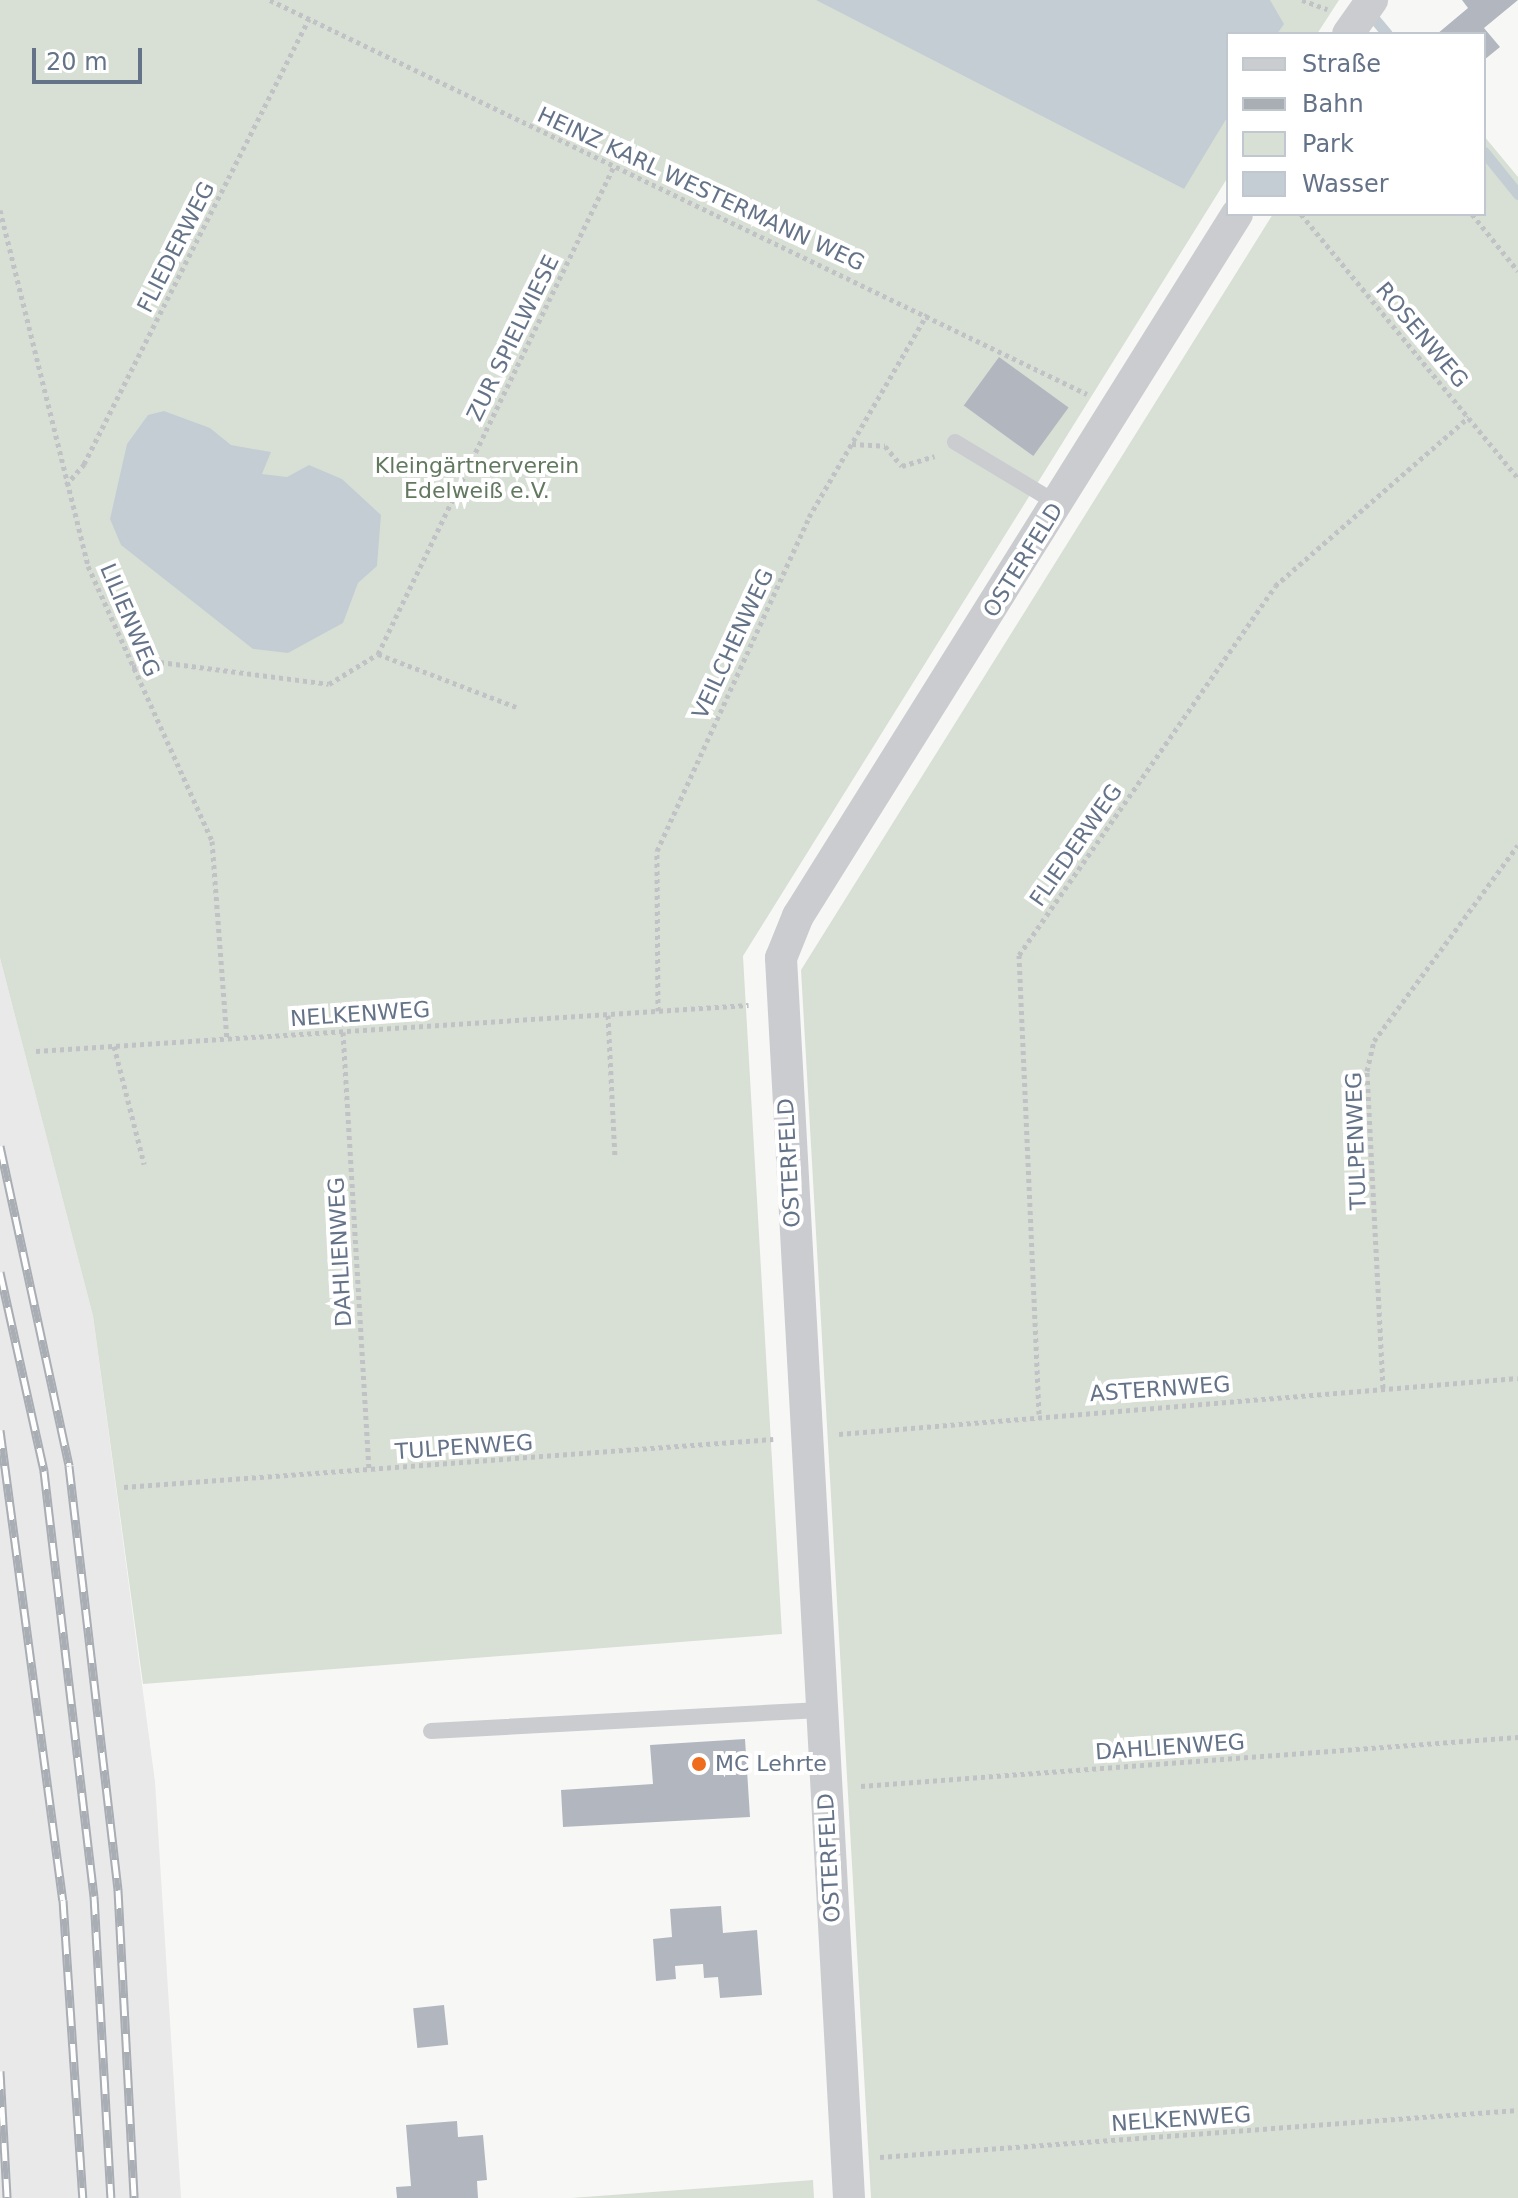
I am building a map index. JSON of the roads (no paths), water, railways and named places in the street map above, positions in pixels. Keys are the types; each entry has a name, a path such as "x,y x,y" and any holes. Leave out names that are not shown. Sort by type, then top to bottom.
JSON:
{"street":[{"name":"OSTERFELD","path":"849,2198 779,1003 781,958 798,916 1236,216"}],"lane":[{"path":"955,442 1058,504"},
{"path":"431,1731 820,1710"}],"water":[{"path":"816,0 1270,0 1284,24 1278,32 1226,32 1226,119 1184,189"},
{"path":"164,411 210,428 231,445 271,452 262,474 287,477 309,465 342,479 381,515 377,566 358,583 343,623 288,653 253,649 121,545 110,519 127,444 148,415"}],"waterway":[{"path":"1367,10 1385,32"},
{"path":"1486,154 1518,194"}],"railway":[{"path":"0,1146 69,1466 118,1890 134,2198"},
{"path":"0,1272 44,1471 94,1896 111,2198"},
{"path":"0,1430 63,1900 83,2198"},
{"path":"0,2071 7,2198"}],"place":[{"name":"MC Lehrte","path":"699,1764"}],"park label":[{"name":"Kleingärtnerverein Edelweiß e.V.","path":"477,478"}]}
